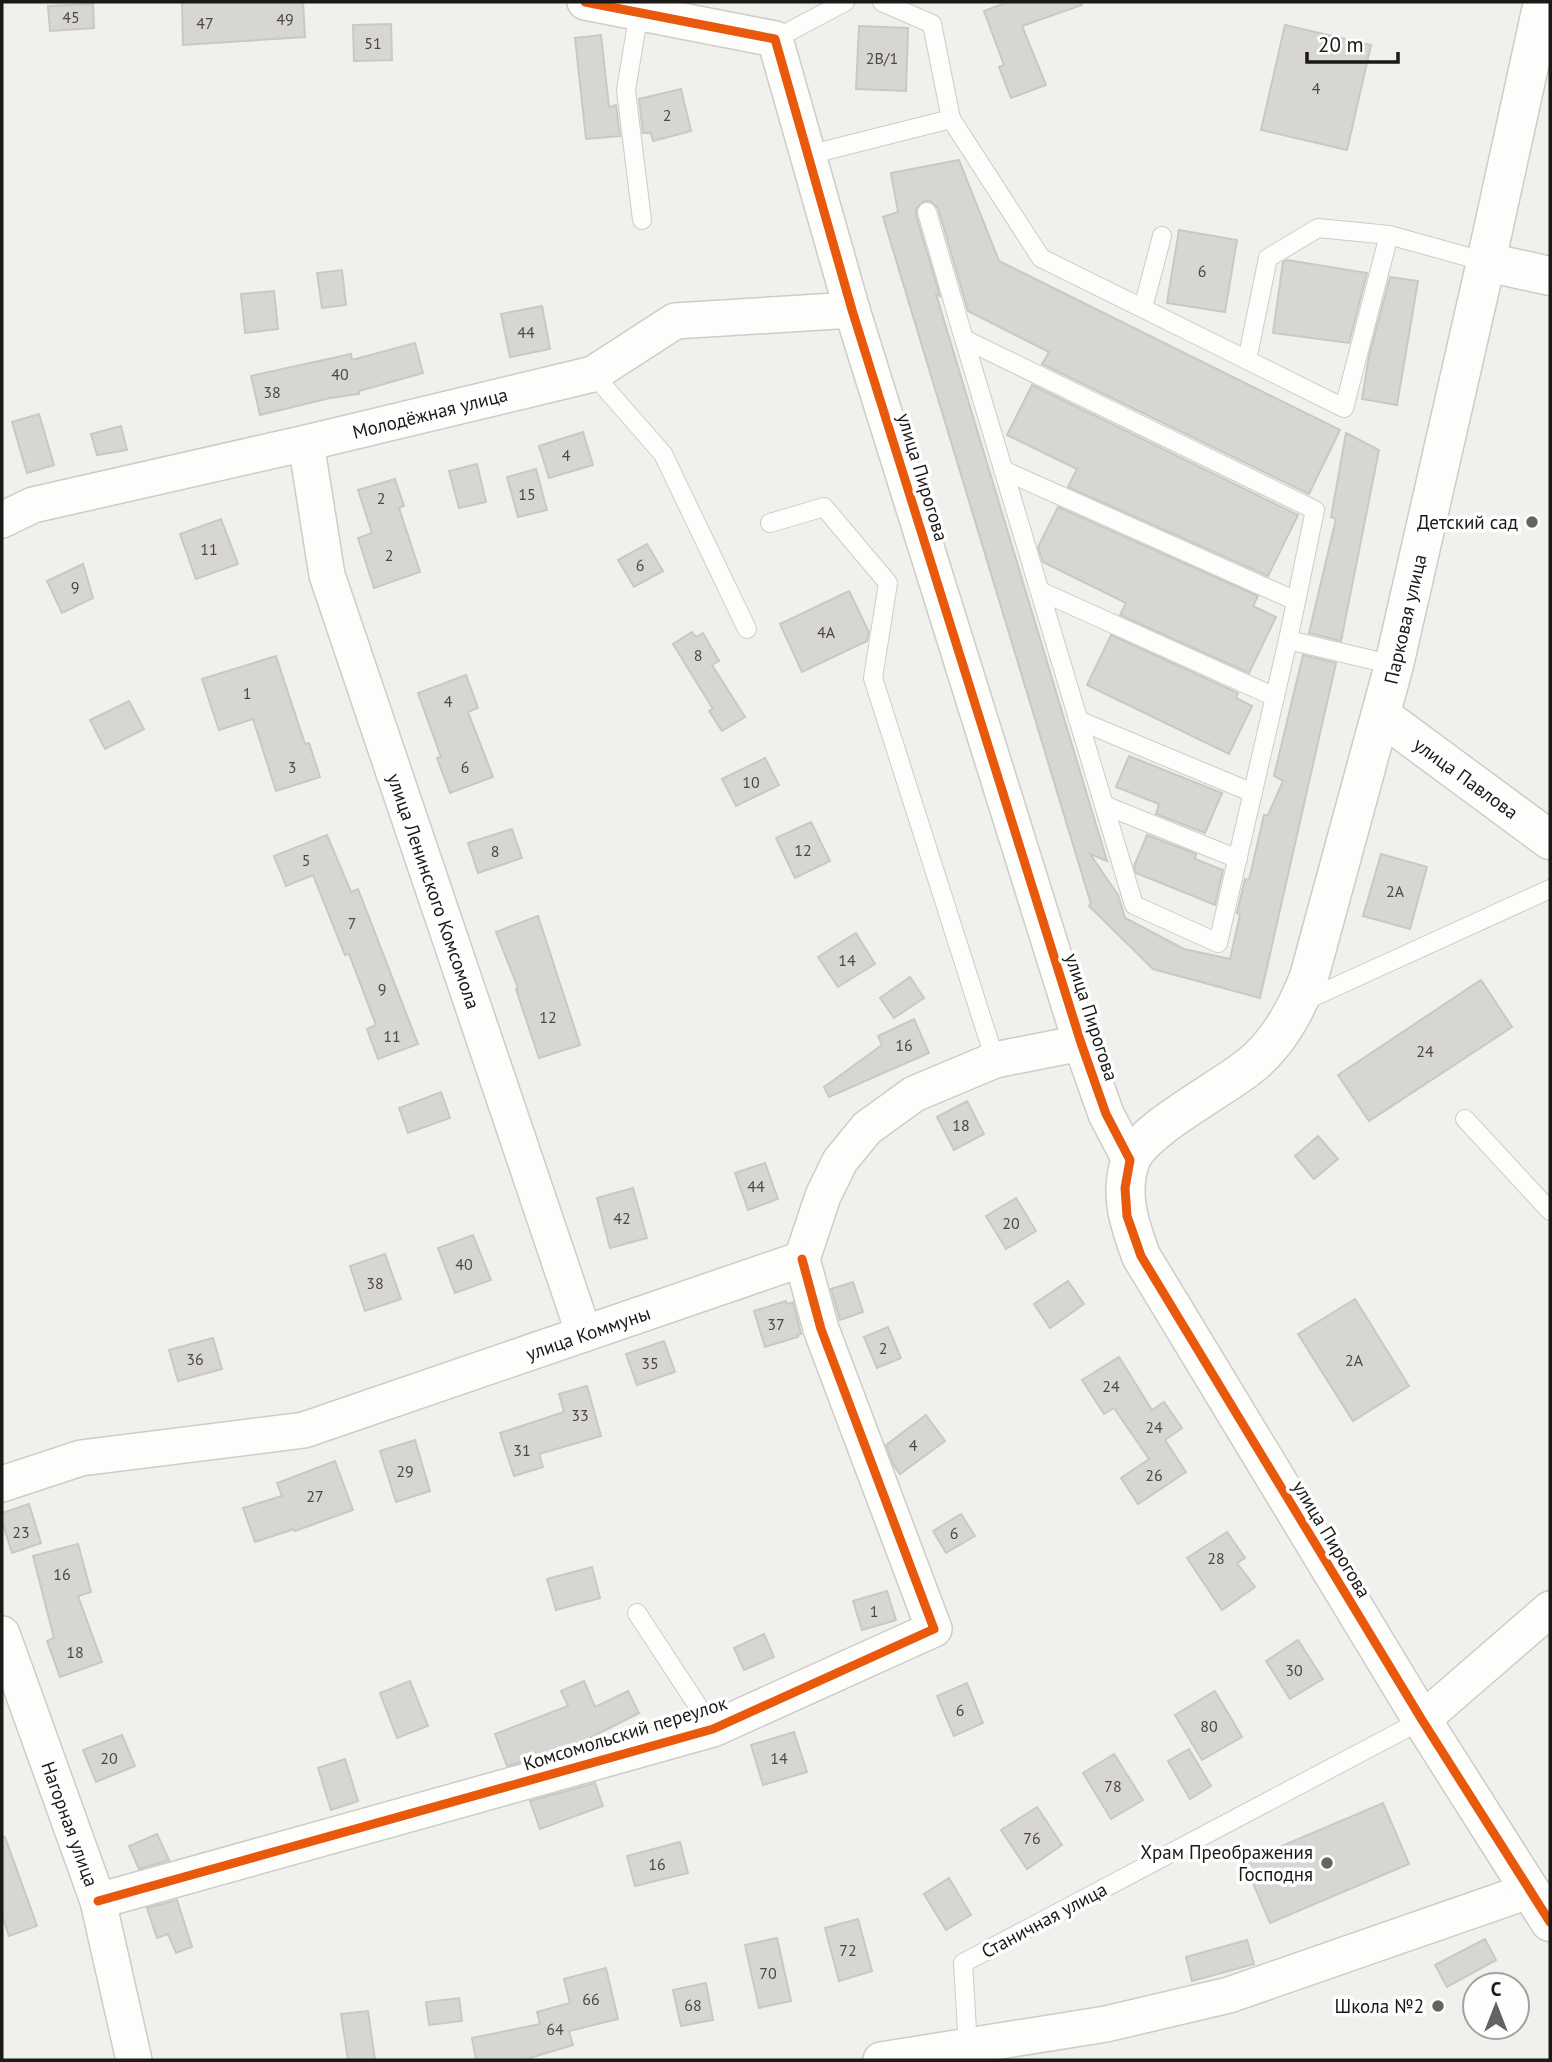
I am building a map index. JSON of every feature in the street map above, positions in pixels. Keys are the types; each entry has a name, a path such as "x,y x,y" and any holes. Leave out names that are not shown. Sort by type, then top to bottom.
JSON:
{"street":[{"path":"585,2 775,39"},
{"name":"Парковая улица","path":"1130,1160 1148,1137 1248,1068 1281,1034 1299,1004 1309,977 1382,716 1543,2"},
{"name":"улица Пирогова","path":"775,39 852,310 1080,1043 1106,1114 1130,1160 1125,1188 1127,1216 1141,1256 1422,1720 1550,1922"},
{"path":"1486,262 1550,276"},
{"name":"Молодёжная улица","path":"2,520 33,505 593,374 675,321 852,310"},
{"name":"улица Ленинского Комсомола","path":"306,443 327,575 584,1334"},
{"name":"улица Павлова","path":"1382,716 1550,840"},
{"path":"802,1259 823,1196 839,1161 867,1128 914,1094 995,1060 1080,1043"},
{"name":"улица Коммуны","path":"2,1484 81,1458 304,1430 802,1259"},
{"name":"Комсомольский переулок","path":"98,1901 713,1728 934,1629 821,1329 802,1259"},
{"path":"1422,1720 1550,1609"},
{"name":"Нагорная улица","path":"2,1634 98,1901 134,2060"},
{"path":"881,2060 1106,2024 1229,1995 1531,1890"}],"lane":[{"path":"775,39 845,2"},
{"path":"882,2 932,24 951,119 1041,258 1344,408 1389,236"},
{"path":"639,12 626,90 642,220"},
{"path":"808,155 951,119"},
{"path":"927,212 964,339 1003,470 1134,905 1218,943 1315,510 964,339"},
{"path":"1247,360 1268,258 1318,228 1389,236 1486,262"},
{"path":"1143,308 1162,236"},
{"path":"593,374 663,454 747,629"},
{"path":"1003,470 1296,601"},
{"path":"771,523 824,507 888,583 873,678 995,1060"},
{"path":"1040,591 1275,697"},
{"path":"1288,640 1394,665"},
{"path":"1079,720 1253,793"},
{"path":"1104,805 1238,859"},
{"path":"1299,1004 1550,889"},
{"path":"1465,1119 1550,1211"},
{"path":"637,1613 713,1728"},
{"name":"Станичная улица","path":"968,2047 963,1963 1422,1720"}],"building":[{"path":"182,2 303,2 305,37 183,45"},
{"path":"1008,2 1081,2 1082,5 1022,26 1046,85 1011,98 999,67 1004,65 984,11"},
{"path":"93,4 94,28 50,31 48,6"},
{"path":"391,24 392,60 354,61 353,25"},
{"path":"1285,25 1371,45 1347,150 1261,130"},
{"path":"859,26 908,28 906,91 856,89"},
{"path":"601,35 609,107 616,105 620,136 586,139 575,38"},
{"path":"681,89 691,131 653,141 651,133 643,133 639,99"},
{"path":"959,160 999,261 1340,430 1309,494 1042,364 1049,352 968,311 938,208 930,201 924,201 916,209 940,296 936,294 1107,861 1090,854 1118,895 1125,918 1184,949 1230,959 1245,879 1249,880 1264,815 1268,815 1283,781 1274,776 1303,655 1336,663 1260,998 1153,969 1089,906 1091,904 883,217 898,212 891,173"},
{"path":"1179,230 1237,240 1225,312 1167,303"},
{"path":"1287,260 1367,273 1349,343 1273,333 1283,262"},
{"path":"342,270 346,305 322,308 317,273"},
{"path":"1390,277 1418,281 1397,405 1362,399 1369,356"},
{"path":"274,291 278,329 245,333 241,294"},
{"path":"542,306 550,349 510,357 501,314"},
{"path":"415,343 423,373 359,391 359,394 330,398 260,415 251,376 351,354 352,360"},
{"path":"1032,385 1298,515 1268,576 1068,487 1077,469 1007,435"},
{"path":"39,414 54,465 27,473 12,422"},
{"path":"121,426 127,450 97,455 91,434"},
{"path":"583,432 593,465 549,478 539,446"},
{"path":"1346,433 1379,450 1341,641 1309,633 1336,519 1331,517"},
{"path":"477,464 486,502 459,508 449,471"},
{"path":"536,469 547,510 518,517 507,477"},
{"path":"395,479 404,506 399,508 420,572 374,588 358,538 372,533 358,490"},
{"path":"1058,507 1258,596 1253,606 1276,617 1249,673 1120,615 1126,603 1043,562 1038,547"},
{"path":"221,519 238,564 196,579 180,534"},
{"path":"647,544 663,571 634,587 618,560"},
{"path":"83,564 93,598 62,613 47,581"},
{"path":"849,591 869,632 867,641 802,672 780,624"},
{"path":"692,632 696,637 703,633 719,661 712,665 745,717 722,731 709,711 713,709 673,644"},
{"path":"1111,635 1238,693 1236,698 1252,706 1229,754 1087,685"},
{"path":"276,656 305,744 309,743 320,777 276,791 253,719 219,730 202,679"},
{"path":"466,675 478,708 468,712 493,777 450,793 437,758 441,757 418,693"},
{"path":"129,701 144,729 105,749 90,720"},
{"path":"1129,756 1222,793 1205,833 1156,814 1159,804 1116,787"},
{"path":"765,758 779,785 736,806 722,779"},
{"path":"811,822 830,861 795,878 776,838"},
{"path":"512,829 522,858 478,873 468,843"},
{"path":"327,835 351,892 358,889 418,1044 378,1059 367,1029 376,1025 349,954 345,955 313,875 286,886 274,856"},
{"path":"1147,835 1196,854 1195,859 1223,870 1215,905 1136,873 1134,866"},
{"path":"1381,854 1427,867 1410,929 1363,916"},
{"path":"538,916 580,1045 539,1058 516,989 518,988 496,932"},
{"path":"856,933 875,964 838,987 818,957"},
{"path":"910,977 924,998 894,1018 880,998"},
{"path":"1481,980 1512,1027 1369,1121 1338,1075"},
{"path":"914,1019 929,1053 829,1097 824,1087 882,1045 878,1036"},
{"path":"441,1092 450,1118 408,1133 399,1108"},
{"path":"967,1101 984,1134 954,1150 937,1117"},
{"path":"1318,1136 1338,1159 1314,1179 1295,1156"},
{"path":"765,1163 778,1199 748,1210 735,1173"},
{"path":"633,1188 647,1238 610,1248 597,1198"},
{"path":"1016,1198 1036,1231 1006,1249 986,1216"},
{"path":"473,1235 491,1280 455,1293 438,1248"},
{"path":"385,1254 401,1299 365,1311 350,1266"},
{"path":"1068,1281 1084,1304 1050,1328 1034,1304"},
{"path":"853,1282 863,1312 840,1320 831,1289"},
{"path":"1355,1299 1409,1386 1353,1421 1298,1334"},
{"path":"786,1301 787,1304 793,1302 801,1334 765,1347 754,1311"},
{"path":"888,1327 901,1358 877,1368 864,1337"},
{"path":"213,1338 222,1369 178,1381 169,1350"},
{"path":"664,1341 675,1372 637,1385 626,1354"},
{"path":"1119,1357 1152,1410 1164,1402 1182,1428 1165,1440 1186,1472 1138,1504 1121,1478 1149,1459 1114,1408 1104,1414 1082,1380"},
{"path":"587,1386 601,1436 539,1454 543,1467 514,1476 500,1433 564,1412 559,1394"},
{"path":"926,1415 945,1441 900,1474 886,1445"},
{"path":"415,1440 430,1491 396,1502 380,1451"},
{"path":"335,1461 353,1510 255,1542 243,1508 282,1496 277,1483"},
{"path":"29,1504 41,1543 12,1553 2,1513"},
{"path":"961,1514 975,1536 946,1553 933,1531"},
{"path":"1227,1532 1245,1558 1237,1563 1255,1587 1222,1610 1187,1558"},
{"path":"78,1544 91,1592 78,1596 102,1662 60,1677 47,1641 54,1638 33,1556"},
{"path":"592,1567 600,1598 556,1610 547,1579"},
{"path":"887,1591 896,1620 862,1630 853,1601"},
{"path":"764,1634 774,1657 744,1670 734,1648"},
{"path":"1298,1640 1323,1679 1290,1699 1266,1661"},
{"path":"410,1681 428,1726 397,1738 380,1693"},
{"path":"584,1681 595,1707 628,1691 639,1713 572,1747 507,1766 495,1734 568,1706 561,1691"},
{"path":"967,1683 983,1723 954,1736 937,1696"},
{"path":"1215,1691 1242,1737 1202,1760 1175,1715"},
{"path":"794,1732 807,1772 763,1785 751,1745"},
{"path":"122,1735 135,1766 96,1782 83,1750"},
{"path":"1189,1749 1211,1786 1190,1799 1168,1761"},
{"path":"1114,1754 1143,1800 1111,1819 1083,1773"},
{"path":"345,1759 358,1801 331,1810 318,1768"},
{"path":"595,1783 603,1806 540,1829 530,1801"},
{"name":"Храм Преображения Господня","path":"1383,1803 1409,1864 1270,1923 1244,1862"},
{"path":"1037,1807 1062,1845 1027,1869 1001,1830"},
{"path":"157,1834 169,1860 139,1869 129,1846"},
{"path":"2,1837 5,1837 37,1926 9,1936 2,1915"},
{"path":"680,1842 688,1873 635,1886 627,1856"},
{"path":"949,1878 971,1915 946,1930 924,1894"},
{"path":"177,1900 192,1947 176,1953 168,1934 157,1938 147,1908"},
{"path":"858,1919 872,1971 839,1981 825,1928"},
{"path":"777,1938 791,2001 759,2008 745,1945"},
{"path":"1485,1939 1496,1960 1476,1971 1461,1971 1461,1979 1447,1987 1435,1965"},
{"path":"1247,1940 1254,1964 1192,1981 1186,1957"},
{"path":"606,1968 618,2019 569,2031 573,2045 523,2060 476,2060 472,2038 540,2024 537,2012 570,2003 564,1979"},
{"path":"706,1983 713,2020 681,2026 673,1990"},
{"path":"459,1998 462,2021 429,2025 426,2002"},
{"path":"368,2011 375,2060 348,2060 341,2014"}],"cycle path":[{"path":"585,2 775,39 852,310 1081,1043 1106,1114 1130,1160 1125,1188 1127,1216 1141,1256 1422,1720 1550,1922"},
{"path":"98,1901 713,1729 934,1629 821,1329 802,1259"}],"place":[{"name":"Детский сад","path":"1532,522"},
{"name":"Храм Преображения Господня","path":"1327,1863"},
{"name":"Школа №2","path":"1438,2006"}]}
